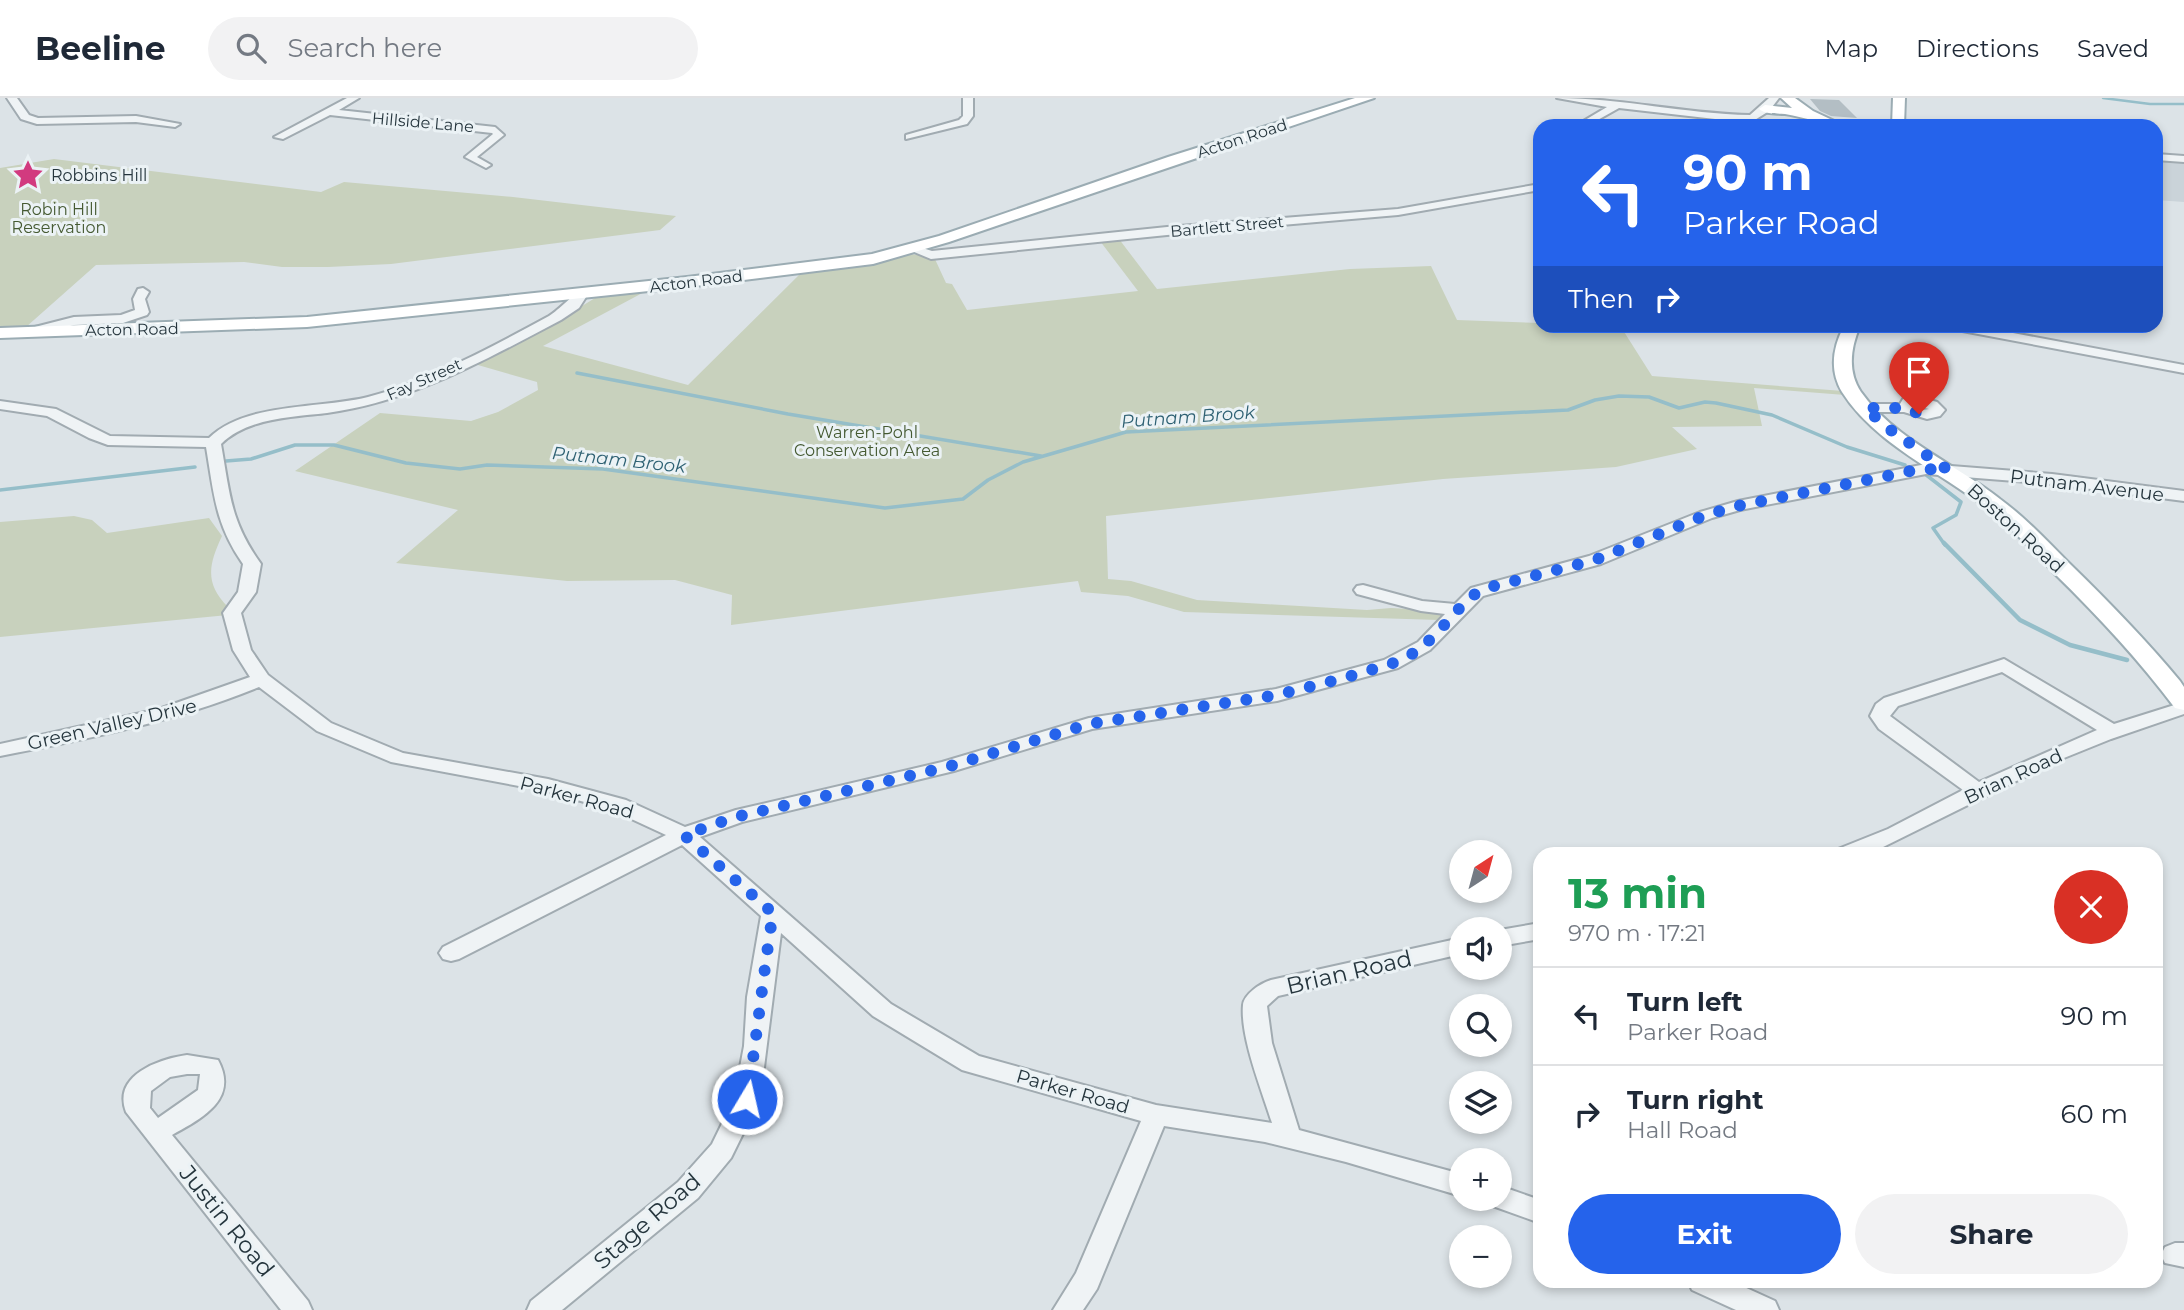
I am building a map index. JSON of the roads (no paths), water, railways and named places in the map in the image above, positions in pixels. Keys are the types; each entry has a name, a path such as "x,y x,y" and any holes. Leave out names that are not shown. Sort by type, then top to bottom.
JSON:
{"main road":[{"name":"Acton Road","path":"0,333 284,324 828,266 912,249 1368,98"},
{"path":"1787,98 1816,117"},
{"path":"1898,119 1899,98"},
{"path":"1765,110 1784,110 1821,119"},
{"name":"Boston Road","path":"1849,333 1842,353 1843,369 1850,389 1865,408 2026,532 2145,653 2183,701"}],"street":[{"path":"12,98 25,117 37,121 136,119 175,124"},
{"path":"278,137 354,98"},
{"path":"910,137 963,122 968,116 968,98"},
{"path":"1562,98 1707,117 1753,118 1765,110 1774,98"},
{"path":"1593,119 1618,105"},
{"name":"Hillside Lane","path":"331,112 495,130 499,135 470,157 486,165"},
{"path":"2163,158 2184,159"},
{"name":"Bartlett Street","path":"912,249 931,255 1194,228 1398,212 1533,188"},
{"path":"32,332 74,321 132,317 142,312 139,299 143,292"},
{"name":"Fay Street","path":"213,443 227,431 253,421 367,402 406,390 556,317 573,305 582,294"},
{"path":"1994,333 2184,369"},
{"path":"0,404 51,412 108,440 213,443"},
{"path":"1865,408 1907,408"},
{"name":"Parker Road","path":"213,443 226,519 239,546 252,564 247,592 233,613 242,650 261,679 324,727 398,758 548,785 619,805 684,835 882,1010 971,1063 1156,1115 1289,1138 1346,1151 1449,1181"},
{"name":"Putnam Avenue","path":"451,953 684,835 736,817 947,767 1089,724 1277,695 1391,664 1416,652 1480,590 1595,560 1706,515 1784,496 1921,469 2184,496"},
{"path":"1363,590 1421,606 1458,610"},
{"path":"1978,791 1886,725 1880,716 1883,709 1891,702 2004,665 2110,730"},
{"name":"Green Valley Drive","path":"0,750 162,716 216,699 261,679"},
{"name":"Brian Road","path":"1867,847 1882,842 1978,791 2110,730 2183,701"},
{"name":"Stage Road","path":"541,1310 688,1190 722,1151 747,1099 756,1046 759,997 773,913"},
{"path":"1512,936 1533,931"},
{"name":"Brian Road","path":"1289,1138 1260,1043 1255,1003 1271,989 1449,949"},
{"path":"1068,1310 1087,1280 1156,1115"},
{"name":"Justin Road","path":"155,1132 298,1310"},
{"path":"1512,1202 1533,1210"},
{"path":"1717,1288 1765,1310"}],"waterway":[{"path":"2103,98 2150,104 2184,104"},
{"path":"577,373 788,414 1041,456"},
{"name":"Putnam Brook","path":"226,461 251,459 295,445 334,445 406,463 460,469 487,465 603,469 885,508 963,499 988,480 1023,462 1126,432 1568,410 1595,400 1619,396 1649,397 1679,408 1705,402 1716,403 1772,415 1847,447 1905,465"},
{"name":"Putnam Brook","path":"0,490 195,467"},
{"name":"Putnam Brook","path":"1925,474 1961,502 1956,515 1933,528 1945,545"},
{"name":"Putnam Brook","path":"1944,543 2020,620 2070,645 2127,660"}],"place":[{"name":"Robbins Hill","path":"28,175"}],"park label":[{"name":"Robin Hill Reservation","path":"59,218"},
{"name":"Warren-Pohl Conservation Area","path":"867,441"}]}
